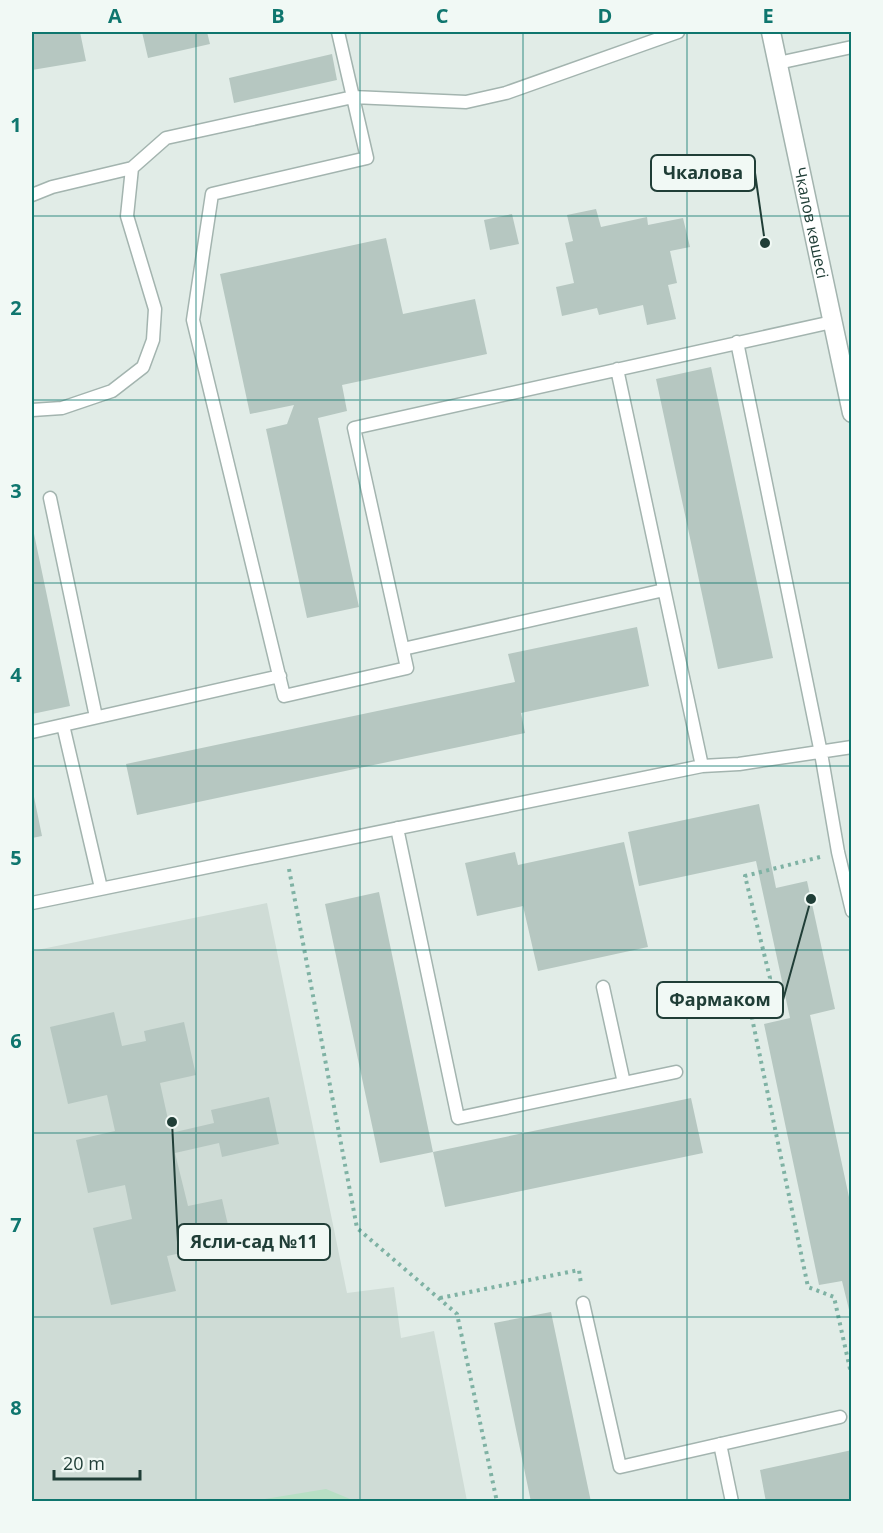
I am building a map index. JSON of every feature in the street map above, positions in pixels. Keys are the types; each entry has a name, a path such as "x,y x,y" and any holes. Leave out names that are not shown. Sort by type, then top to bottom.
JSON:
{"street":[{"name":"Чкалов көшесі","path":"771,32 852,413"}],"lane":[{"path":"338,32 367,158 212,194 193,320 284,696 407,668 354,428 832,322"},
{"path":"32,195 52,187 132,168 166,138 353,98 466,102 506,93 678,32"},
{"path":"778,63 852,47"},
{"path":"32,410 62,408 112,391 143,367 153,340 155,309 127,216 132,168"},
{"path":"737,342 821,753 838,852 852,911"},
{"path":"617,369 702,766"},
{"path":"50,498 96,717"},
{"path":"403,649 664,590"},
{"path":"32,732 280,676"},
{"path":"63,725 101,888"},
{"path":"32,903 702,766 739,764 852,747"},
{"path":"398,828 458,1118 676,1072"},
{"path":"603,987 624,1083"},
{"path":"583,1303 620,1467 840,1418"},
{"path":"720,1444 732,1502"}],"path":[{"path":"285,851 357,1228 457,1314 497,1502"},
{"path":"838,852 745,876 770,978 752,1018 808,1287 834,1297 852,1378"},
{"path":"440,1299 579,1270 583,1303"}],"shaded area":[{"path":"267,903 347,1293 394,1287 401,1338 434,1331 467,1501 32,1502 32,951"}],"green space":[{"path":"326,1489 355,1501 253,1501"}],"building":[{"path":"32,32 80,32 86,61 32,70"},
{"path":"142,32 207,32 210,44 148,58"},
{"path":"332,54 337,80 234,103 229,78"},
{"path":"596,209 601,227 647,217 648,225 683,218 690,247 670,251 677,283 668,285 676,319 647,325 643,305 599,315 597,308 562,316 556,287 574,283 565,243 573,241 567,215"},
{"path":"512,214 519,244 490,250 484,220"},
{"path":"386,238 403,314 475,299 487,354 342,385 347,411 318,418 359,607 307,618 266,429 287,424 294,405 250,414 220,274"},
{"path":"711,367 773,658 718,669 656,379"},
{"path":"32,529 70,706 32,714"},
{"path":"637,627 649,686 521,713 525,733 137,815 126,764 515,682 508,654"},
{"path":"32,792 42,836 32,838"},
{"path":"759,804 776,888 807,881 835,1009 810,1015 852,1211 852,1322 842,1281 819,1285 764,1024 790,1018 756,861 639,886 628,832"},
{"path":"624,842 648,947 538,971 523,906 477,916 465,863 515,852 518,865"},
{"path":"379,892 433,1152 380,1163 325,904"},
{"path":"114,1012 122,1046 146,1041 144,1031 184,1022 196,1075 160,1083 171,1133 214,1123 211,1110 269,1097 279,1144 222,1157 219,1143 175,1153 188,1206 222,1199 234,1251 194,1261 191,1251 167,1256 176,1291 111,1305 93,1228 132,1219 125,1185 88,1193 76,1140 115,1131 107,1095 68,1104 50,1027"},
{"path":"691,1098 703,1153 445,1207 433,1152"},
{"path":"551,1312 591,1502 531,1502 494,1323"},
{"path":"852,1450 852,1501 766,1502 760,1470"}],"place":[{"name":"Чкалова","path":"765,243"},
{"name":"Фармаком","path":"811,899"},
{"name":"Ясли-сад №11","path":"172,1122"}]}
